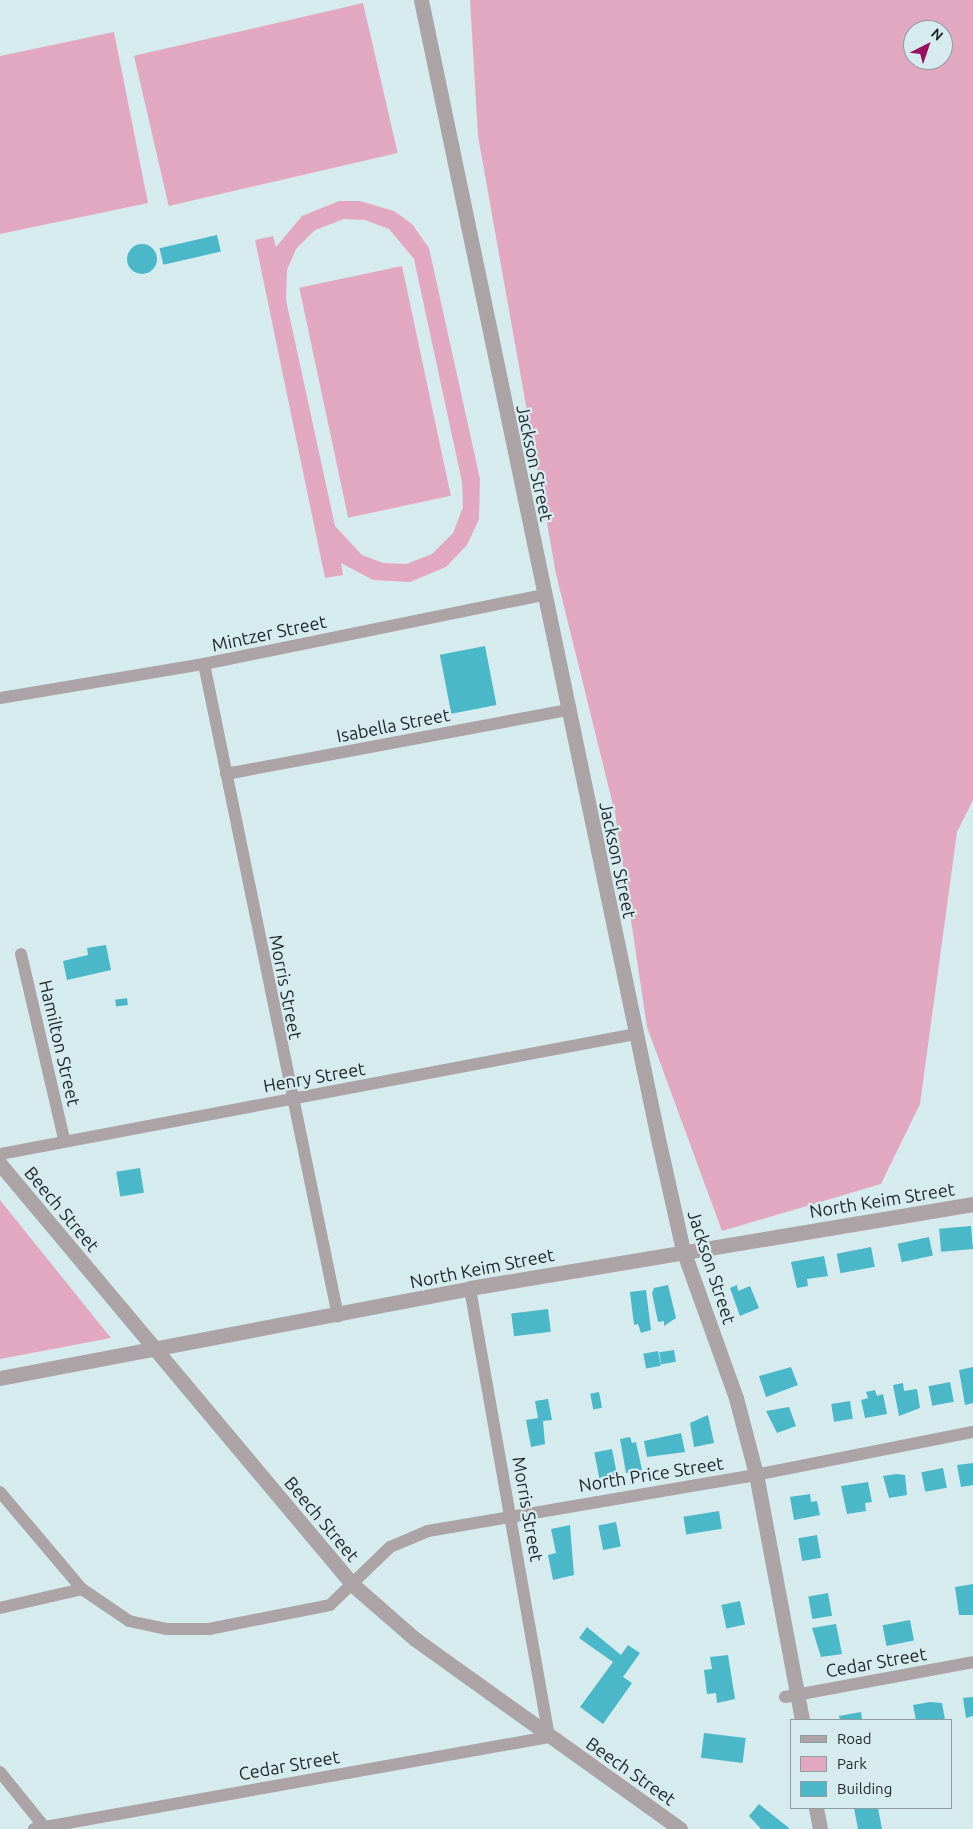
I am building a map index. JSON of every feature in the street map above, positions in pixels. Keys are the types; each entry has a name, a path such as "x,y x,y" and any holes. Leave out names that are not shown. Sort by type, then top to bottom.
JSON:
{"street":[{"name":"Jackson Street","path":"421,0 635,1034 683,1250 736,1398 756,1474 791,1696 802,1719"},
{"name":"Mintzer Street","path":"0,698 204,664 544,595"},
{"name":"Morris Street","path":"204,664 290,1099 338,1316"},
{"name":"Isabella Street","path":"226,774 567,710"},
{"name":"Hamilton Street","path":"21,954 64,1139"},
{"name":"Henry Street","path":"0,1154 64,1139 290,1099 635,1034"},
{"name":"Beech Street","path":"0,1164 353,1585 415,1640 680,1829"},
{"name":"North Keim Street","path":"0,1378 338,1316 470,1288 683,1250 973,1204"},
{"name":"Morris Street","path":"470,1288 512,1514 549,1737"},
{"name":"North Price Street","path":"0,1492 82,1589 129,1621 167,1629 209,1629 316,1611 330,1605 353,1585 375,1559 407,1537 512,1514 756,1474 973,1432"},
{"path":"0,1608 82,1589"},
{"name":"Cedar Street","path":"791,1696 973,1662"},
{"name":"Cedar Street","path":"41,1828 549,1737"},
{"path":"0,1772 41,1828"},
{"path":"816,1809 820,1829"}],"green space":[{"path":"470,0 973,0 973,800 957,832 920,1104 881,1184 722,1231 647,1027 615,813 556,574 478,136"},
{"path":"363,3 398,153 169,206 134,56"},
{"path":"114,32 148,203 0,234 0,56"},
{"path":"339,201 360,201 394,211 412,224 429,248 480,479 479,519 467,545 446,567 410,582 373,580 341,563 343,575 325,578 255,240 273,236 276,247 302,216","holes":["344,219 365,220 389,229 414,259 462,482 463,507 453,533 432,554 406,564 383,563 362,555 335,526 286,300 287,270 296,249 315,230"]},
{"path":"402,266 451,496 348,518 299,288"},
{"path":"0,1200 111,1338 0,1359"}],"building":[{"path":"217,235 221,252 163,265 160,248"},
{"path":"142,244 148,245 156,253 156,265 148,273 142,274 136,273 128,265 127,259 128,253 136,245"},
{"path":"485,646 496,705 451,714 440,655"},
{"path":"106,945 111,970 67,980 63,961 88,955 87,948"},
{"path":"127,998 128,1005 116,1007 115,1000"},
{"path":"140,1168 144,1193 120,1196 116,1172"},
{"path":"971,1226 973,1249 941,1252 939,1229"},
{"path":"929,1237 933,1256 902,1262 898,1244"},
{"path":"871,1247 875,1267 840,1273 837,1254"},
{"path":"824,1256 828,1276 807,1279 808,1286 797,1288 791,1262"},
{"path":"668,1285 676,1318 664,1326 664,1321 658,1322 652,1293 654,1288"},
{"path":"737,1285 738,1291 750,1286 759,1308 740,1316 730,1288"},
{"path":"646,1290 651,1330 641,1333 638,1324 634,1325 630,1292"},
{"path":"548,1309 551,1332 514,1336 511,1314"},
{"path":"674,1350 676,1362 661,1364 659,1352"},
{"path":"658,1351 661,1366 646,1369 643,1354"},
{"path":"791,1367 798,1385 766,1397 759,1376"},
{"path":"973,1367 973,1403 965,1405 959,1370"},
{"path":"950,1382 954,1402 932,1406 928,1386"},
{"path":"903,1383 904,1391 917,1389 920,1408 899,1416 893,1385"},
{"path":"875,1390 877,1396 883,1394 887,1414 865,1418 861,1400 868,1398 866,1392"},
{"path":"599,1392 602,1408 593,1409 590,1394"},
{"path":"548,1399 552,1420 543,1421 545,1444 531,1447 526,1420 538,1418 535,1401"},
{"path":"850,1401 853,1419 834,1422 831,1404"},
{"path":"789,1407 796,1426 777,1433 766,1411"},
{"path":"708,1415 714,1443 694,1447 690,1423"},
{"path":"681,1433 685,1452 647,1457 644,1441"},
{"path":"630,1437 632,1443 636,1442 642,1470 626,1473 620,1439"},
{"path":"612,1449 617,1475 599,1478 594,1452"},
{"path":"973,1463 973,1485 961,1487 957,1465"},
{"path":"943,1468 947,1488 925,1492 921,1472"},
{"path":"905,1475 907,1495 889,1498 883,1476"},
{"path":"868,1482 872,1502 865,1503 866,1511 847,1514 841,1486"},
{"path":"810,1494 811,1502 817,1501 820,1515 794,1520 790,1497"},
{"path":"719,1511 722,1529 686,1534 683,1517"},
{"path":"616,1522 621,1547 603,1550 598,1525"},
{"path":"570,1525 574,1575 553,1580 548,1555 556,1553 551,1529"},
{"path":"817,1535 821,1558 802,1561 798,1538"},
{"path":"973,1584 973,1615 959,1615 955,1587"},
{"path":"828,1593 832,1616 812,1619 808,1596"},
{"path":"740,1601 745,1624 726,1628 721,1605"},
{"path":"910,1620 914,1641 887,1646 883,1625"},
{"path":"836,1624 842,1654 821,1657 812,1628"},
{"path":"587,1627 621,1655 628,1645 640,1653 623,1677 632,1683 603,1724 580,1707 613,1662 579,1638"},
{"path":"728,1655 735,1699 717,1703 716,1693 707,1694 704,1670 712,1669 710,1657"},
{"path":"973,1697 973,1716 966,1718 963,1698"},
{"path":"930,1702 942,1703 945,1719 916,1719 913,1705"},
{"path":"861,1712 862,1719 840,1719 839,1716"},
{"path":"704,1733 746,1738 743,1763 701,1758"},
{"path":"759,1804 789,1828 761,1829 749,1816"},
{"path":"854,1809 878,1809 882,1829 858,1829"}]}
